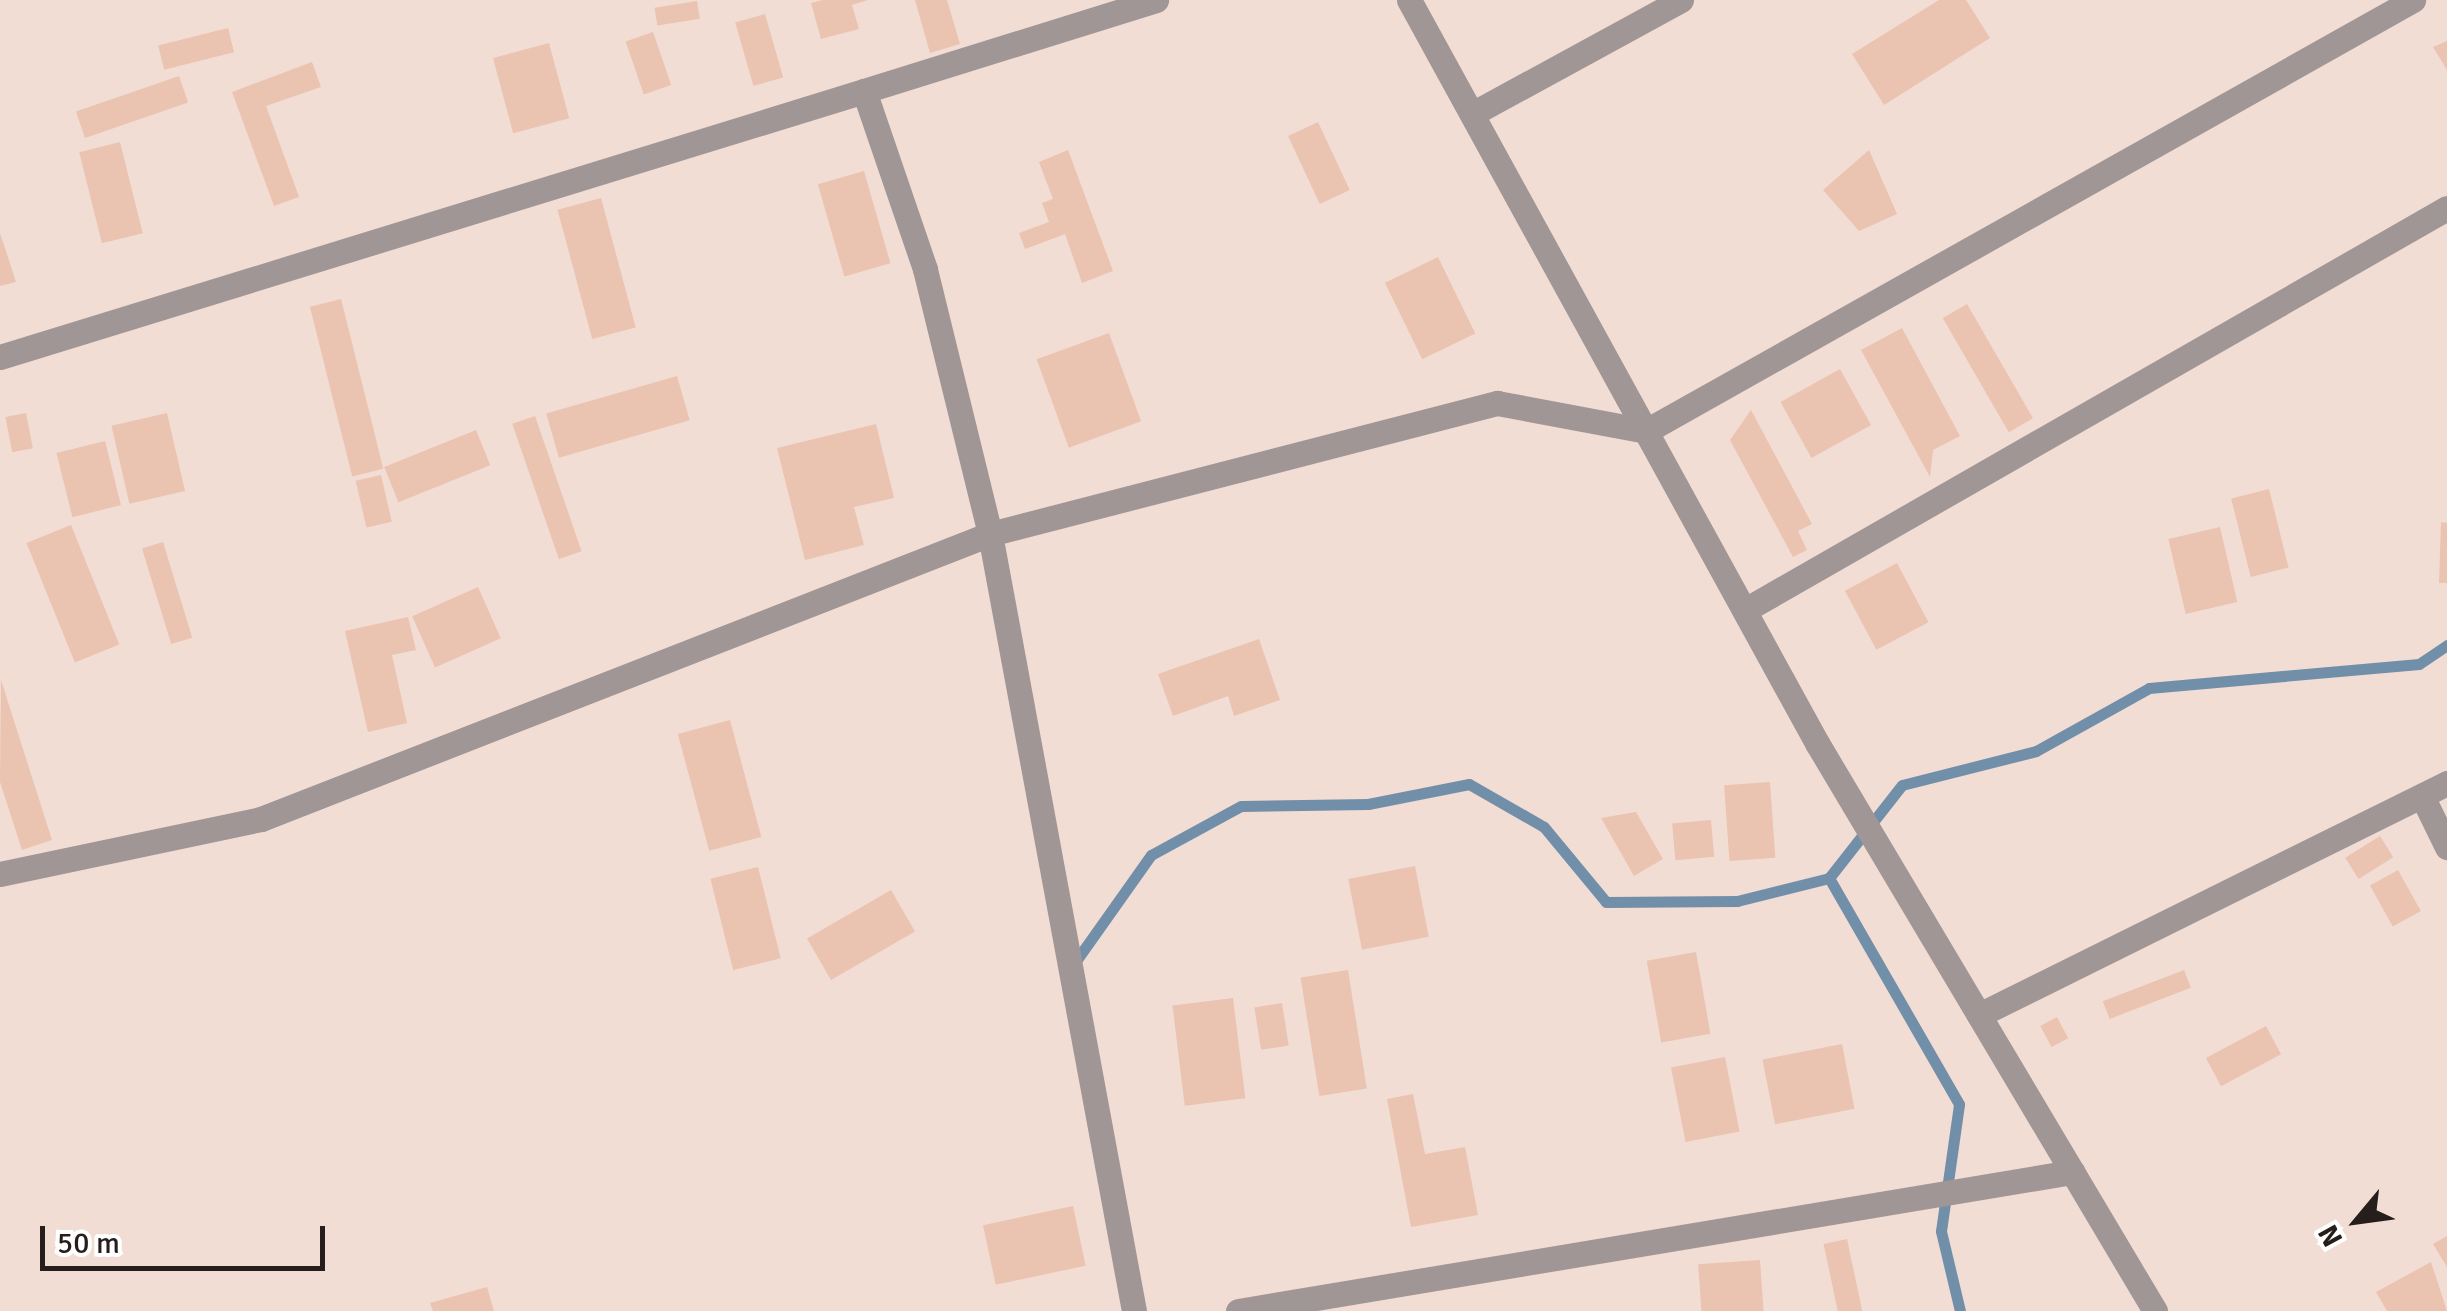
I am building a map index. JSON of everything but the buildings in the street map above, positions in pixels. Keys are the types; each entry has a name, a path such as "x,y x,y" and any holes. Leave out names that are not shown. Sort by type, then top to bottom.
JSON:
{"street":[{"path":"0,358 1156,0"},
{"path":"1409,0 1861,816 2154,1311"},
{"path":"1472,114 1681,0"},
{"path":"0,874 262,819 990,534 1497,403 1646,431 2413,0"},
{"path":"864,91 925,270 990,534 1134,1311"},
{"path":"1745,610 2447,208"},
{"path":"1979,1015 2447,783"},
{"path":"2422,796 2447,847"},
{"path":"1238,1311 2072,1172"}],"waterway":[{"path":"1960,1311 1941,1231 1959,1104 1829,878 1902,785 2036,751 2149,688 2419,664 2447,645"},
{"path":"1073,965 1151,855 1241,806 1368,804 1469,784 1544,827 1606,902 1737,901 1829,878"}]}
